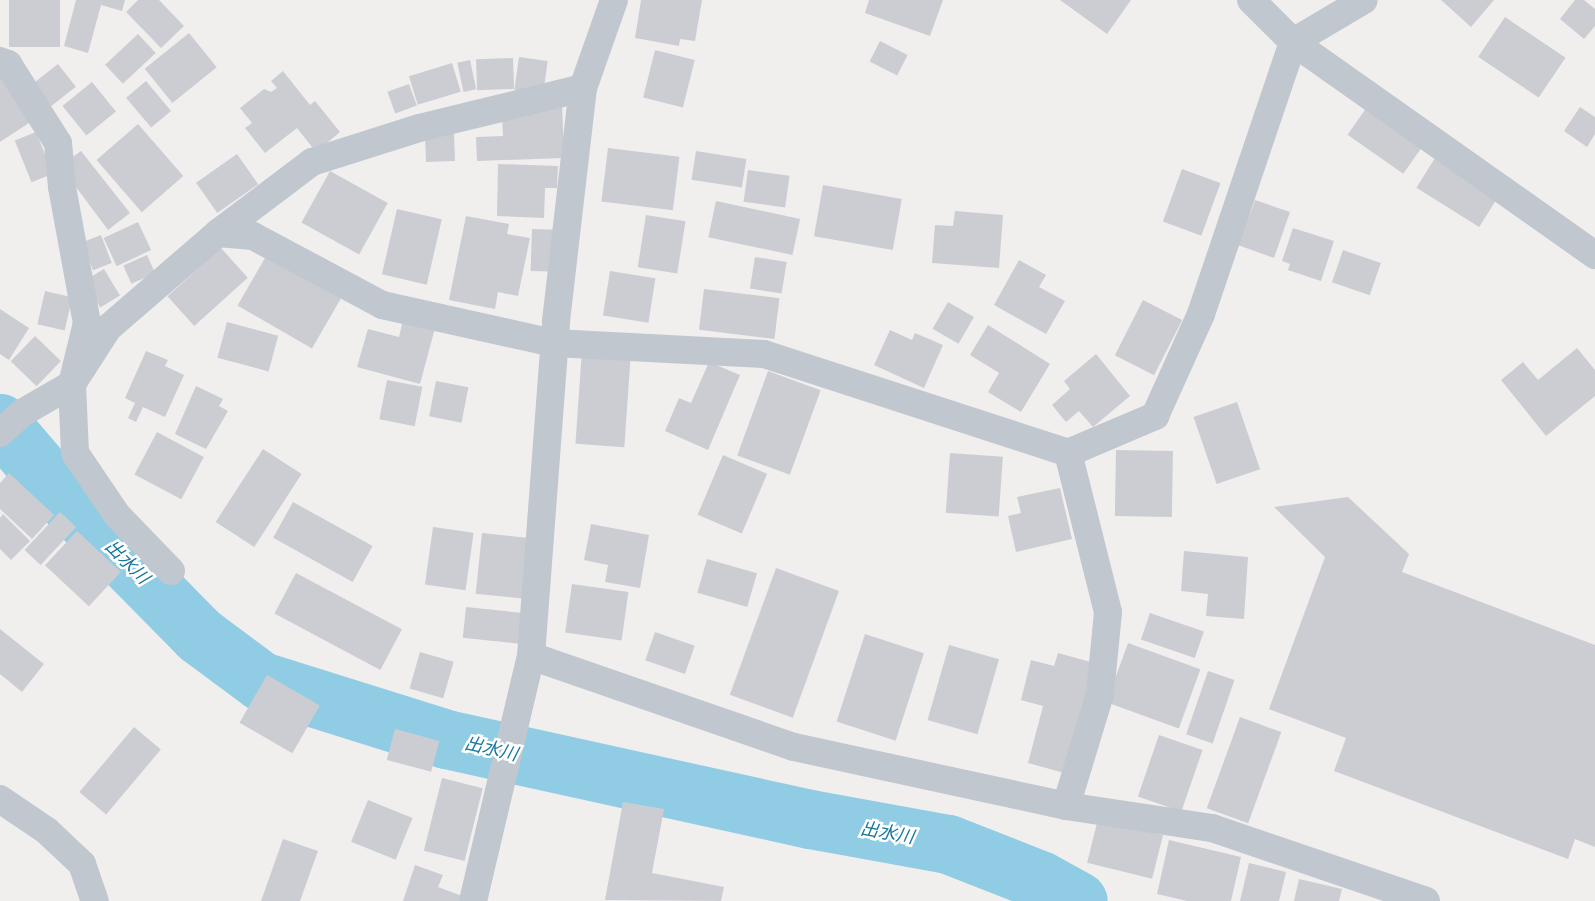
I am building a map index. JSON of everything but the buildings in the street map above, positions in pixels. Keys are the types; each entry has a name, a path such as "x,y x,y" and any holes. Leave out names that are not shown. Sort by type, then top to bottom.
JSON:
{"street":[{"path":"473,901 532,656 554,343 582,88 614,0"},
{"path":"1251,0 1293,42 1595,255"},
{"path":"218,234 253,236 382,305 554,343 764,354 1068,453 1155,416 1201,314 1293,42 1364,0"},
{"path":"0,61 8,64 58,143 62,187 87,323 72,384 75,453 117,516 171,571"},
{"path":"0,433 22,413 72,384 108,328 218,234 312,162 419,128 582,88"},
{"path":"1066,806 1100,694 1108,612 1068,453"},
{"path":"532,656 794,747 1066,806 1212,828 1426,901"},
{"path":"0,800 47,831 82,864 95,901"}],"waterway":[{"name":"出水川","path":"0,423 63,497 199,635 261,681 446,739 810,819 948,844 1040,880 1078,901"}]}
